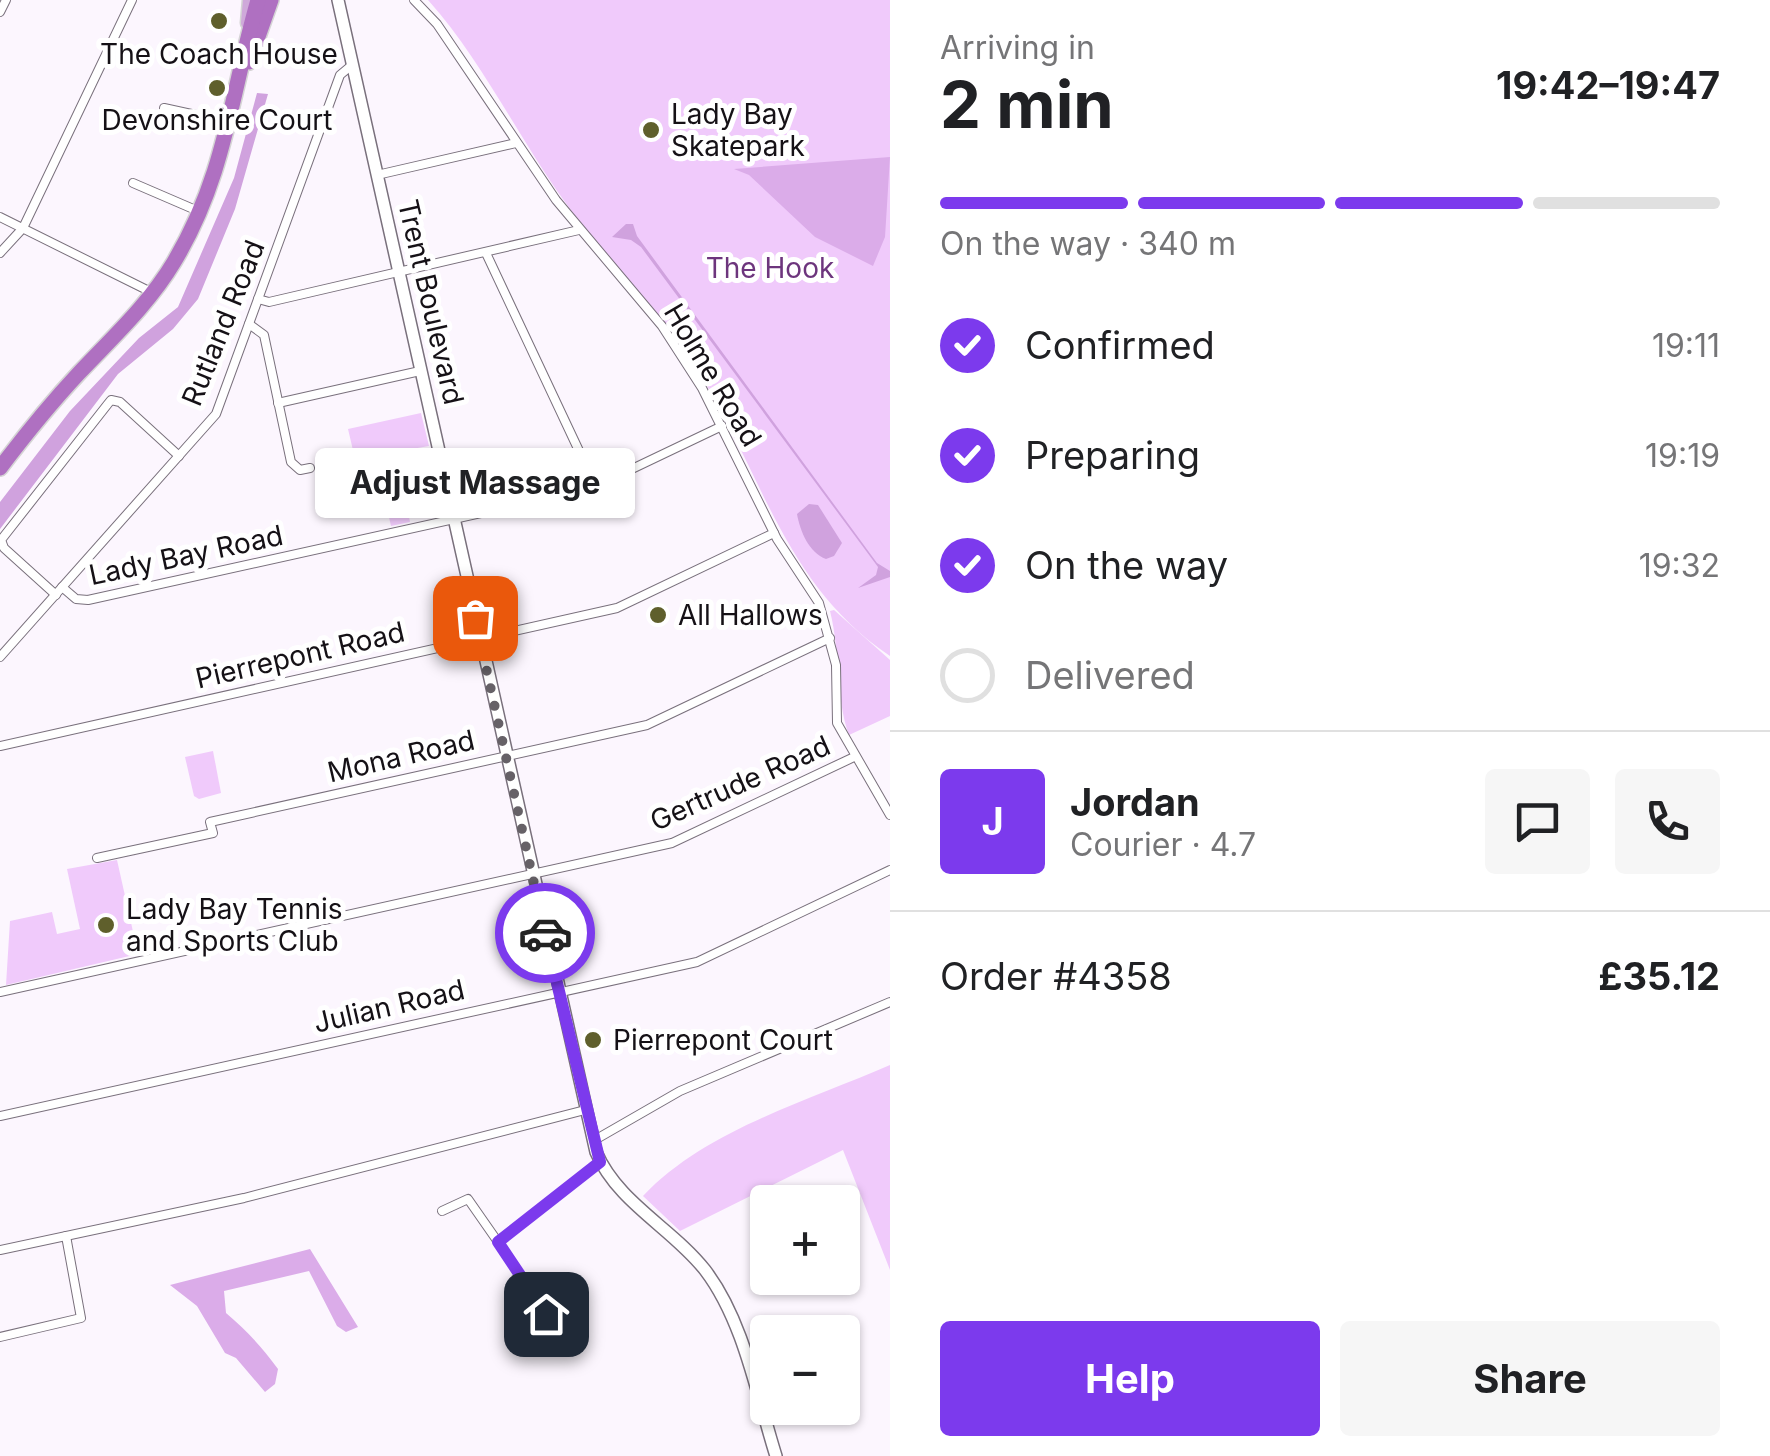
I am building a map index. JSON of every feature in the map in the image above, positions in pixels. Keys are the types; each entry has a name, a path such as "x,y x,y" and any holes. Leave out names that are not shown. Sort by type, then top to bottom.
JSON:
{"highway":[{"path":"0,468 61,392 153,293 200,212 232,123 247,31 258,0"},
{"path":"242,78 271,0"}],"main road":[{"path":"247,31 248,0"}],"street":[{"path":"0,12 6,0"},
{"path":"0,253 23,228 132,0"},
{"name":"Trent Boulevard","path":"338,0 593,1142 600,1162 626,1196 686,1249 713,1281 750,1371"},
{"name":"Holme Road","path":"414,0 438,24 578,230 662,326 722,426 774,533 814,594 836,664 835,712 854,756 890,816"},
{"name":"Rutland Road","path":"0,657 216,414 340,75 352,65"},
{"path":"164,108 232,123"},
{"path":"376,174 516,143"},
{"path":"133,183 200,212"},
{"path":"0,217 153,293"},
{"path":"258,299 269,302 578,230"},
{"path":"486,253 596,486"},
{"path":"249,324 264,335 291,462 300,470 310,468"},
{"path":"278,404 420,371"},
{"path":"59,591 4,548 2,540 107,405 118,401 179,456"},
{"name":"Lady Bay Road","path":"59,591 88,600 596,486 722,426"},
{"name":"Pierrepont Road","path":"0,746 618,608 774,533"},
{"name":"Mona Road","path":"97,858 213,833 210,822 647,725 830,638"},
{"name":"Gertrude Road","path":"0,992 672,843 854,756"},
{"name":"Julian Road","path":"0,1116 697,962 890,870"},
{"path":"593,1142 680,1090 890,1002"},
{"path":"0,1250 244,1198 585,1110"},
{"path":"498,1242 600,1162"},
{"path":"442,1210 468,1199 550,1320 533,1331"},
{"path":"0,1338 81,1318 66,1236"},
{"name":"Trent Boulevard","path":"769,1425 776,1456"}],"green space":[{"name":"The Hook","path":"428,0 890,0 890,656 854,628 801,563 701,376 565,202 465,47"},
{"path":"421,413 429,446 377,455 374,450 371,457 356,463 348,429"},
{"path":"436,479 439,509 433,510 429,497 418,499 418,504 407,506 410,522 391,526 383,491"},
{"path":"834,610 890,660 890,716 849,735 830,611"},
{"path":"213,751 221,793 199,799 194,796 185,757"},
{"name":"Lady Bay Tennis and Sports Club","path":"117,860 138,954 6,985 10,921 52,912 57,934 80,929 67,869"},
{"path":"890,1065 890,1270 860,1185 843,1150 773,1185 750,1185 750,1196 680,1231 643,1196 696,1153 792,1105"}],"shaded area":[{"path":"257,93 268,94 235,209 198,299 173,329 118,374 0,529 0,502 70,411 139,338 178,307 234,178"},
{"path":"890,157 885,237 873,266 815,237 749,175 734,169"},
{"path":"626,224 633,224 637,236 877,563 890,571 890,577 858,588 876,575 878,567 641,247 631,240 612,237"},
{"path":"809,504 818,505 842,543 834,556 820,556 803,534 797,514"},
{"path":"310,1249 358,1327 346,1332 337,1326 309,1271 224,1291 226,1313 278,1369 275,1384 265,1392 236,1358 225,1353 197,1306 170,1285"}],"way so far":[{"path":"475,618 545,933"}],"place":[{"name":"The Coach House","path":"219,21"},
{"name":"Devonshire Court","path":"217,88"},
{"name":"Lady Bay Skatepark","path":"651,130"},
{"name":"All Hallows","path":"658,615"},
{"name":"Adjust Massage","path":"475,618"},
{"name":"Lady Bay Tennis and Sports Club","path":"106,925"},
{"name":"Pierrepont Court","path":"593,1040"}],"route":[{"path":"545,933 600,1162 498,1242 546,1314"}]}
